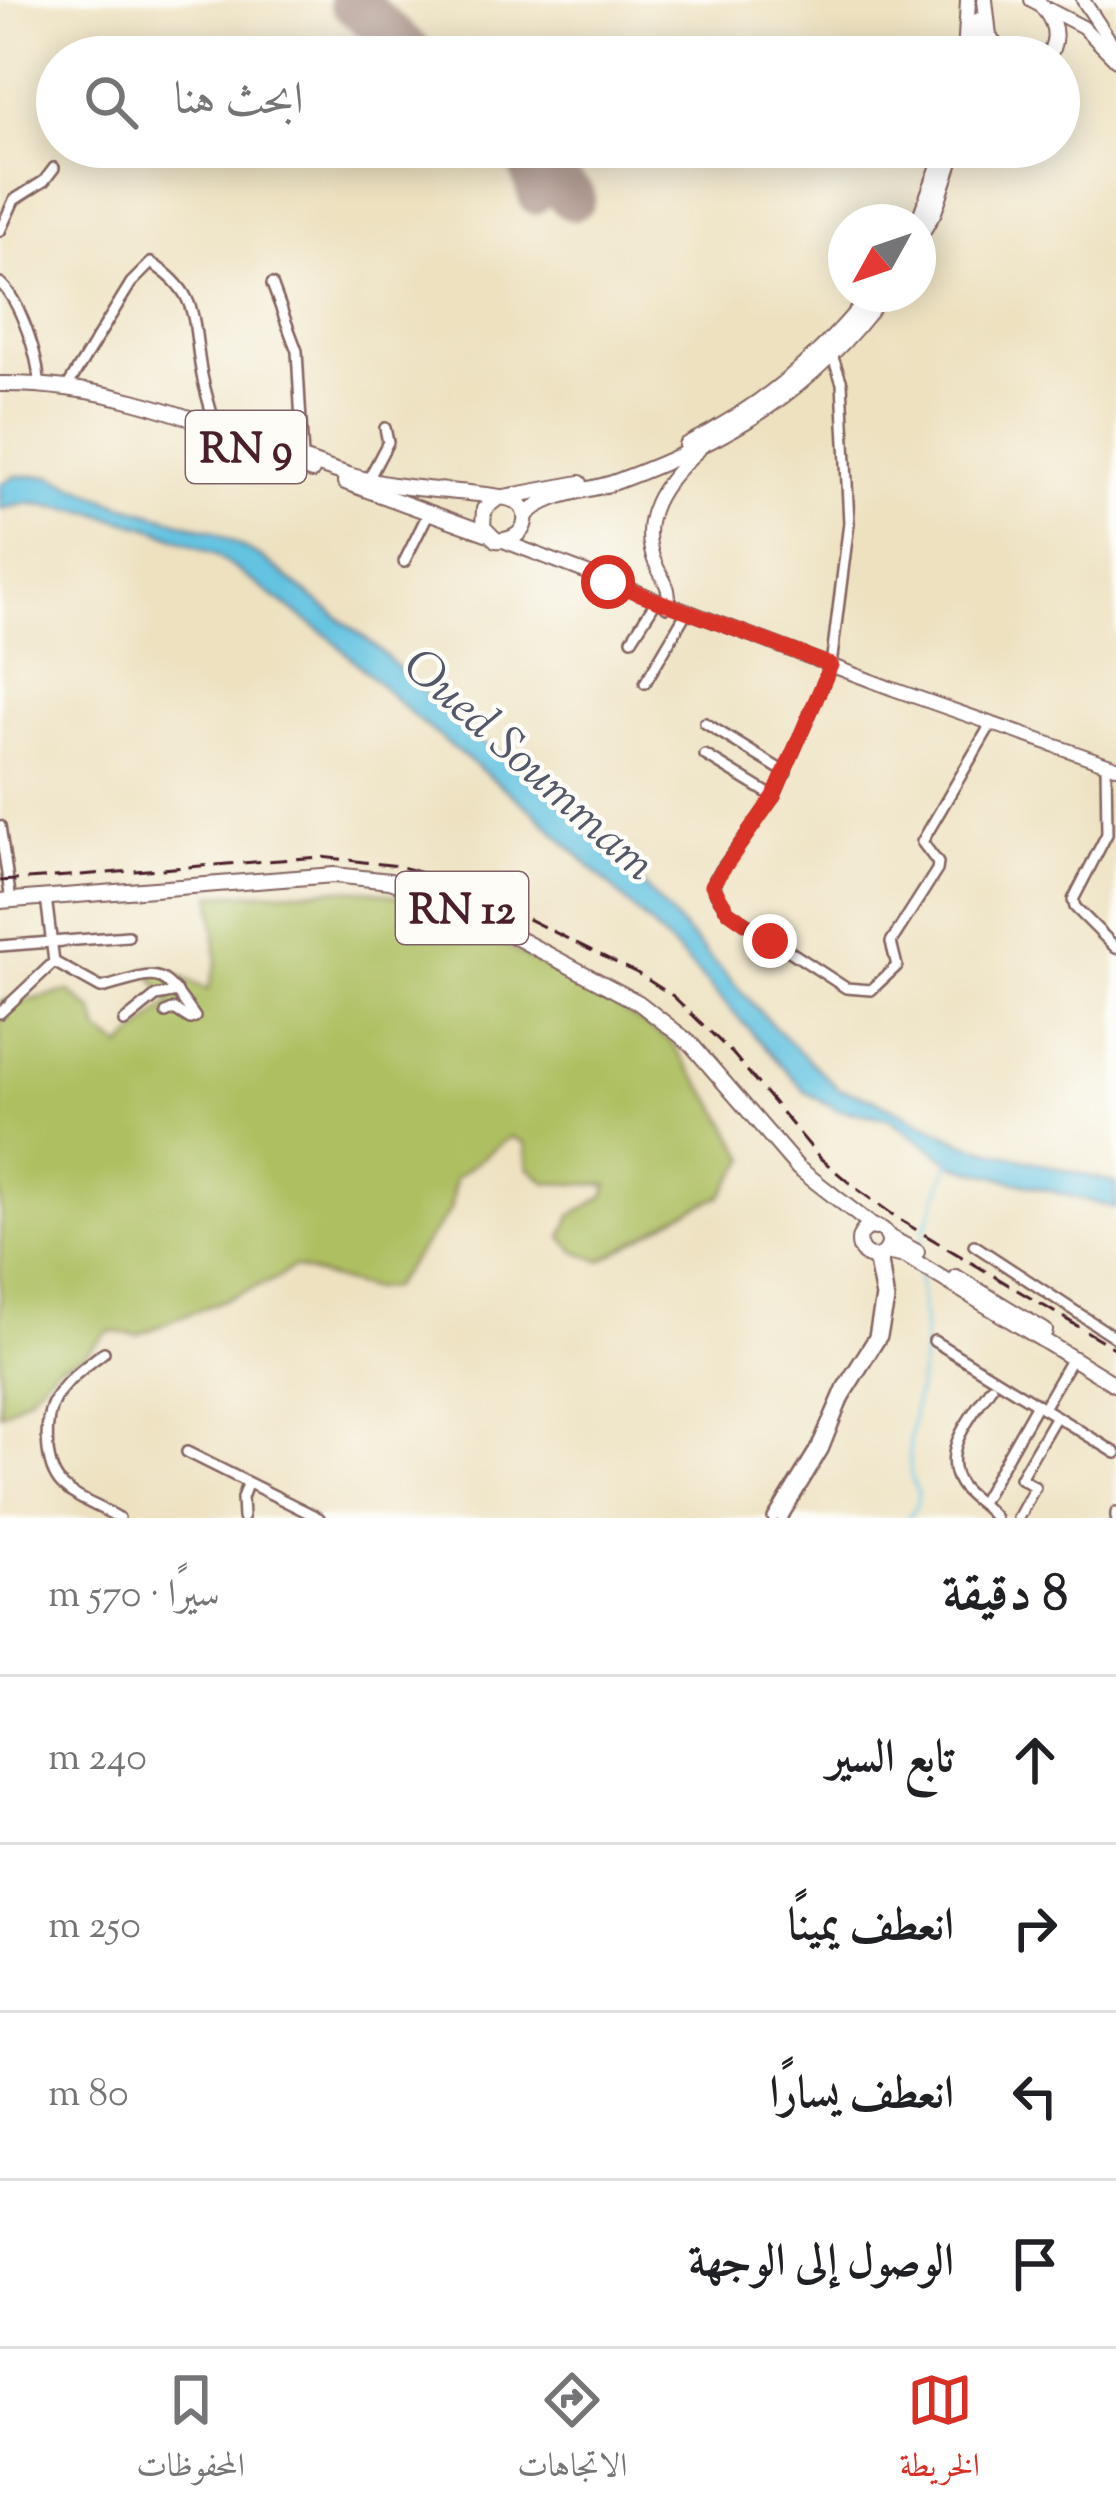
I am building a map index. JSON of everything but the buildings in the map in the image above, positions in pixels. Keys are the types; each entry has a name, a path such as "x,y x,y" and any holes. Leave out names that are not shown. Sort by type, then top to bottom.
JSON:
{"highway":[{"path":"966,36 968,0"},
{"path":"982,0 991,36"},
{"path":"978,36 982,0"},
{"path":"1035,2 1052,19 1053,36"},
{"path":"925,204 938,168"},
{"path":"936,206 949,168"},
{"name":"RN 9","path":"0,387 39,384 144,401 368,480 501,498 610,476 719,428 800,370 854,312"},
{"path":"524,522 515,501 501,498 484,509 481,521 486,533 503,542 515,538 544,500 603,486 702,447 769,408 832,355 868,312"},
{"name":"RN 9","path":"0,387 77,395 147,411 486,533"},
{"name":"RN 12","path":"6,901 334,875 390,881 426,892 627,995 660,1017 711,1066 771,1141 826,1194 1116,1374"},
{"name":"RN 12","path":"826,1194 860,1242"},
{"path":"880,1255 881,1232 864,1232 863,1252 880,1255 906,1256 1116,1384"}],"main road":[{"path":"1083,0 1116,50"},
{"path":"1035,2 1082,27 1116,60"},
{"path":"662,603 669,590 650,542 652,509 672,475 702,447"},
{"path":"524,522 548,558"},
{"path":"503,542 1111,766"}],"street":[{"path":"0,231 14,200 44,182 54,168"},
{"path":"67,387 131,283 151,263 179,284 190,303 215,426"},
{"path":"0,283 11,295 36,353 39,384"},
{"path":"272,284 298,351 303,458"},
{"path":"832,355 842,383 849,532 831,665 786,773 715,878 716,894 728,911 846,988 872,990 897,966 891,942 938,870 922,842 992,724"},
{"path":"368,480 388,442 385,428"},
{"path":"404,562 429,512"},
{"path":"632,639 662,603"},
{"path":"645,682 686,613"},
{"path":"705,723 786,773"},
{"path":"706,755 774,796"},
{"path":"1111,766 1107,834 1073,900 1116,948"},
{"path":"0,826 6,901"},
{"path":"0,1012 54,962 46,897"},
{"path":"0,946 128,936"},
{"path":"54,962 101,988 147,975 171,982 194,1018 178,1010 166,1013"},
{"path":"124,1022 156,996 177,992"},
{"path":"974,1245 1116,1338"},
{"path":"778,1518 843,1386 874,1337 881,1298 880,1255"},
{"path":"934,1341 1116,1453"},
{"path":"104,1352 53,1402 48,1455 63,1485 119,1518"},
{"path":"982,1501 1072,1358"},
{"path":"991,1387 952,1457 958,1482 995,1518"},
{"path":"1018,1518 1035,1487 1020,1478 1056,1416"},
{"path":"187,1452 319,1518"},
{"path":"243,1518 247,1484"}],"green space":[{"path":"375,891 428,904 604,999 670,1041 747,1159 721,1196 601,1261 575,1251 562,1237 571,1216 604,1196 608,1185 547,1183 528,1168 525,1143 510,1137 455,1178 450,1211 391,1288 369,1289 293,1267 276,1279 137,1335 109,1331 83,1356 57,1366 27,1397 0,1414 0,1001 26,1001 69,991 94,1012 99,1032 122,1047 171,1002 145,969 166,969 208,990 217,962 212,895"}],"water":[{"path":"16,476 51,476 118,504 212,531 262,558 375,646 456,723 550,791 839,1089 869,1097 968,1145 1116,1183 1116,1208 956,1166 888,1118 839,1110 806,1092 682,956 534,812 416,718 329,637 215,554 156,530 95,513 30,503 0,509 0,484"}],"waterway":[{"path":"924,1232 950,1161"},
{"path":"921,1246 923,1238"},
{"path":"907,1518 916,1507 918,1492 910,1461 924,1344 918,1269"}],"taxiway":[{"path":"518,168 529,203 535,206 560,187"}],"runway":[{"path":"351,0 391,36"},
{"path":"539,168 573,198"}],"railway":[{"path":"0,881 321,857 399,866 455,883 637,973 673,996 733,1054 820,1158 854,1187 900,1220 1116,1349"}],"route":[{"path":"608,582 831,665 774,796 712,885 728,911 770,941"}],"water label":[{"name":"Oued Soummam","path":"531,763"}]}
